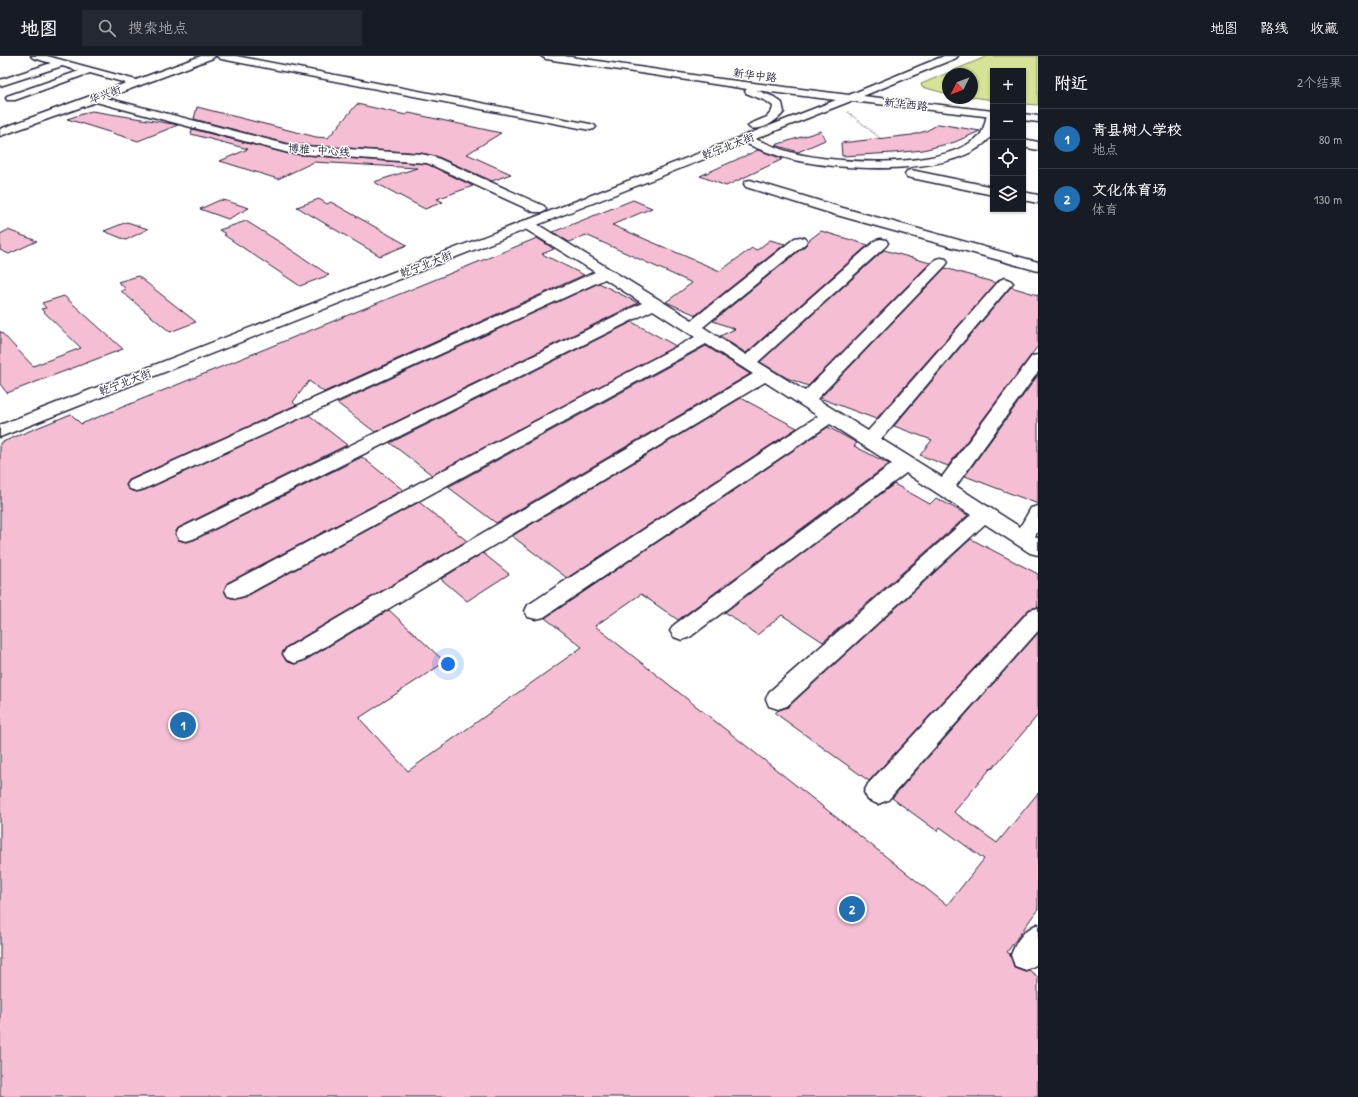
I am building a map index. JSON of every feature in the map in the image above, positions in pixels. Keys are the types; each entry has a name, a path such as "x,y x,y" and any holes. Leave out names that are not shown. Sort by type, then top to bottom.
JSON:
{"main road":[{"path":"36,56 137,83"},
{"name":"华兴街","path":"0,133 210,56"},
{"path":"221,56 590,127"},
{"name":"新华中路","path":"546,56 713,81 846,97"},
{"name":"新华中路","path":"567,56 846,97"},
{"path":"681,164 701,160 824,116 846,97 899,71 937,56"},
{"path":"846,97 953,56"},
{"path":"0,83 61,63"},
{"path":"904,85 904,82 920,69"},
{"path":"11,98 90,70"},
{"path":"867,80 899,71"},
{"path":"713,81 762,95 778,105 778,112 771,119 738,134"},
{"path":"762,84 807,87 826,85"},
{"path":"917,95 950,103 990,110"},
{"name":"新华西路","path":"846,97 990,110"},
{"name":"新华西路","path":"846,97 990,114"},
{"name":"乾宁北大街","path":"0,417 738,134 846,97"},
{"name":"乾宁北大街","path":"0,431 681,164 846,97"},
{"name":"博雅 · 中心线","path":"95,98 289,149 422,158 431,160 539,210"},
{"path":"862,111 990,114"},
{"path":"1026,114 1038,116"},
{"path":"1026,117 1038,119"},
{"path":"751,142 801,158 860,164 886,164 916,163 944,158 968,150 989,138"},
{"path":"1026,144 1038,146"},
{"path":"911,174 990,190"},
{"path":"750,184 861,218 1038,267"},
{"path":"1026,197 1038,199"},
{"path":"527,224 606,272 1030,544 1038,513"},
{"path":"236,590 700,332 800,241"},
{"path":"747,363 881,243"},
{"path":"806,400 941,262"},
{"path":"137,485 606,272"},
{"path":"870,442 1005,283"},
{"path":"186,534 654,303"},
{"path":"944,488 1038,360"},
{"path":"295,654 765,374"},
{"path":"536,611 830,416"},
{"path":"682,631 906,464"},
{"path":"778,699 984,514"},
{"path":"878,792 1038,616"}],"path":[{"path":"846,97 881,139"}],"green space":[{"path":"988,56 1038,56 1038,105 1026,104 1026,68 990,68 990,100 978,98 978,68 959,68"},
{"path":"942,75 942,92 922,87 921,84"}],"building":[{"path":"357,104 406,115 409,113 501,133 467,154 511,174 492,181 436,156 421,153 289,144 194,119 197,107 316,137 328,138"},
{"path":"92,111 178,125 138,141 67,119"},
{"path":"939,124 980,131 955,142 923,150 842,156 841,143 912,135 926,131"},
{"path":"192,129 289,154 427,164 473,186 437,199 443,202 425,209 374,182 417,168 314,162 278,179 220,161 248,149 191,134"},
{"path":"821,131 825,140 798,152 775,145"},
{"path":"758,150 783,159 726,186 700,176"},
{"path":"319,199 327,204 331,202 407,245 380,256 297,207"},
{"path":"220,200 249,208 228,219 200,209"},
{"path":"633,200 652,208 612,225 720,271 752,248 757,250 770,240 785,244 696,315 666,302 692,283 586,235 569,242 553,232"},
{"path":"246,221 329,275 300,286 224,235 226,234 219,230"},
{"path":"127,222 148,229 126,240 104,231"},
{"path":"8,230 37,241 9,254 0,250 0,234"},
{"path":"821,231 868,245 746,353 720,336 735,329 713,321"},
{"path":"537,238 554,249 542,254 584,275 324,392 309,381 293,402 296,405 129,480 126,486 130,490 137,492 145,490 309,415 347,445 178,528 175,533 178,540 186,542 194,540 362,457 403,490 227,583 224,591 228,597 236,599 245,597 419,502 467,541 286,647 282,653 286,661 294,664 304,661 389,610 445,662 359,718 408,771 582,647 545,618 828,427 857,443 854,446 889,464 678,620 641,594 595,626 947,905 984,859 940,827 937,831 892,798 1038,633 1038,715 954,812 997,843 1038,793 1038,909 1007,952 1010,954 1014,967 1025,971 1029,970 1038,977 1038,1097 0,1097 0,443 71,414 81,424"},
{"path":"884,250 930,263 808,386 787,378 760,362"},
{"path":"945,268 996,283 876,419 820,398"},
{"path":"138,276 196,322 170,332 121,291 126,289 118,282"},
{"path":"599,283 638,303 375,432 337,403"},
{"path":"1011,287 1038,295 1038,346 948,466 920,455 932,440 894,426"},
{"path":"64,296 123,349 7,393 0,384 0,331 33,366 81,348 41,309 46,308 42,303"},
{"path":"632,322 676,346 432,475 390,443"},
{"path":"706,346 750,374 496,523 448,487"},
{"path":"1038,375 1038,504 965,476"},
{"path":"741,398 797,428 567,578 512,536"},
{"path":"894,484 930,504 936,498 968,515 823,642 782,615 757,635 725,612"},
{"path":"971,539 1038,574 1038,607 1029,609 869,781 775,713 788,707"},
{"path":"483,553 509,574 467,601 441,579"}],"place":[{"name":"青县树人学校","path":"183,725"},
{"name":"文化体育场","path":"852,909"}]}
